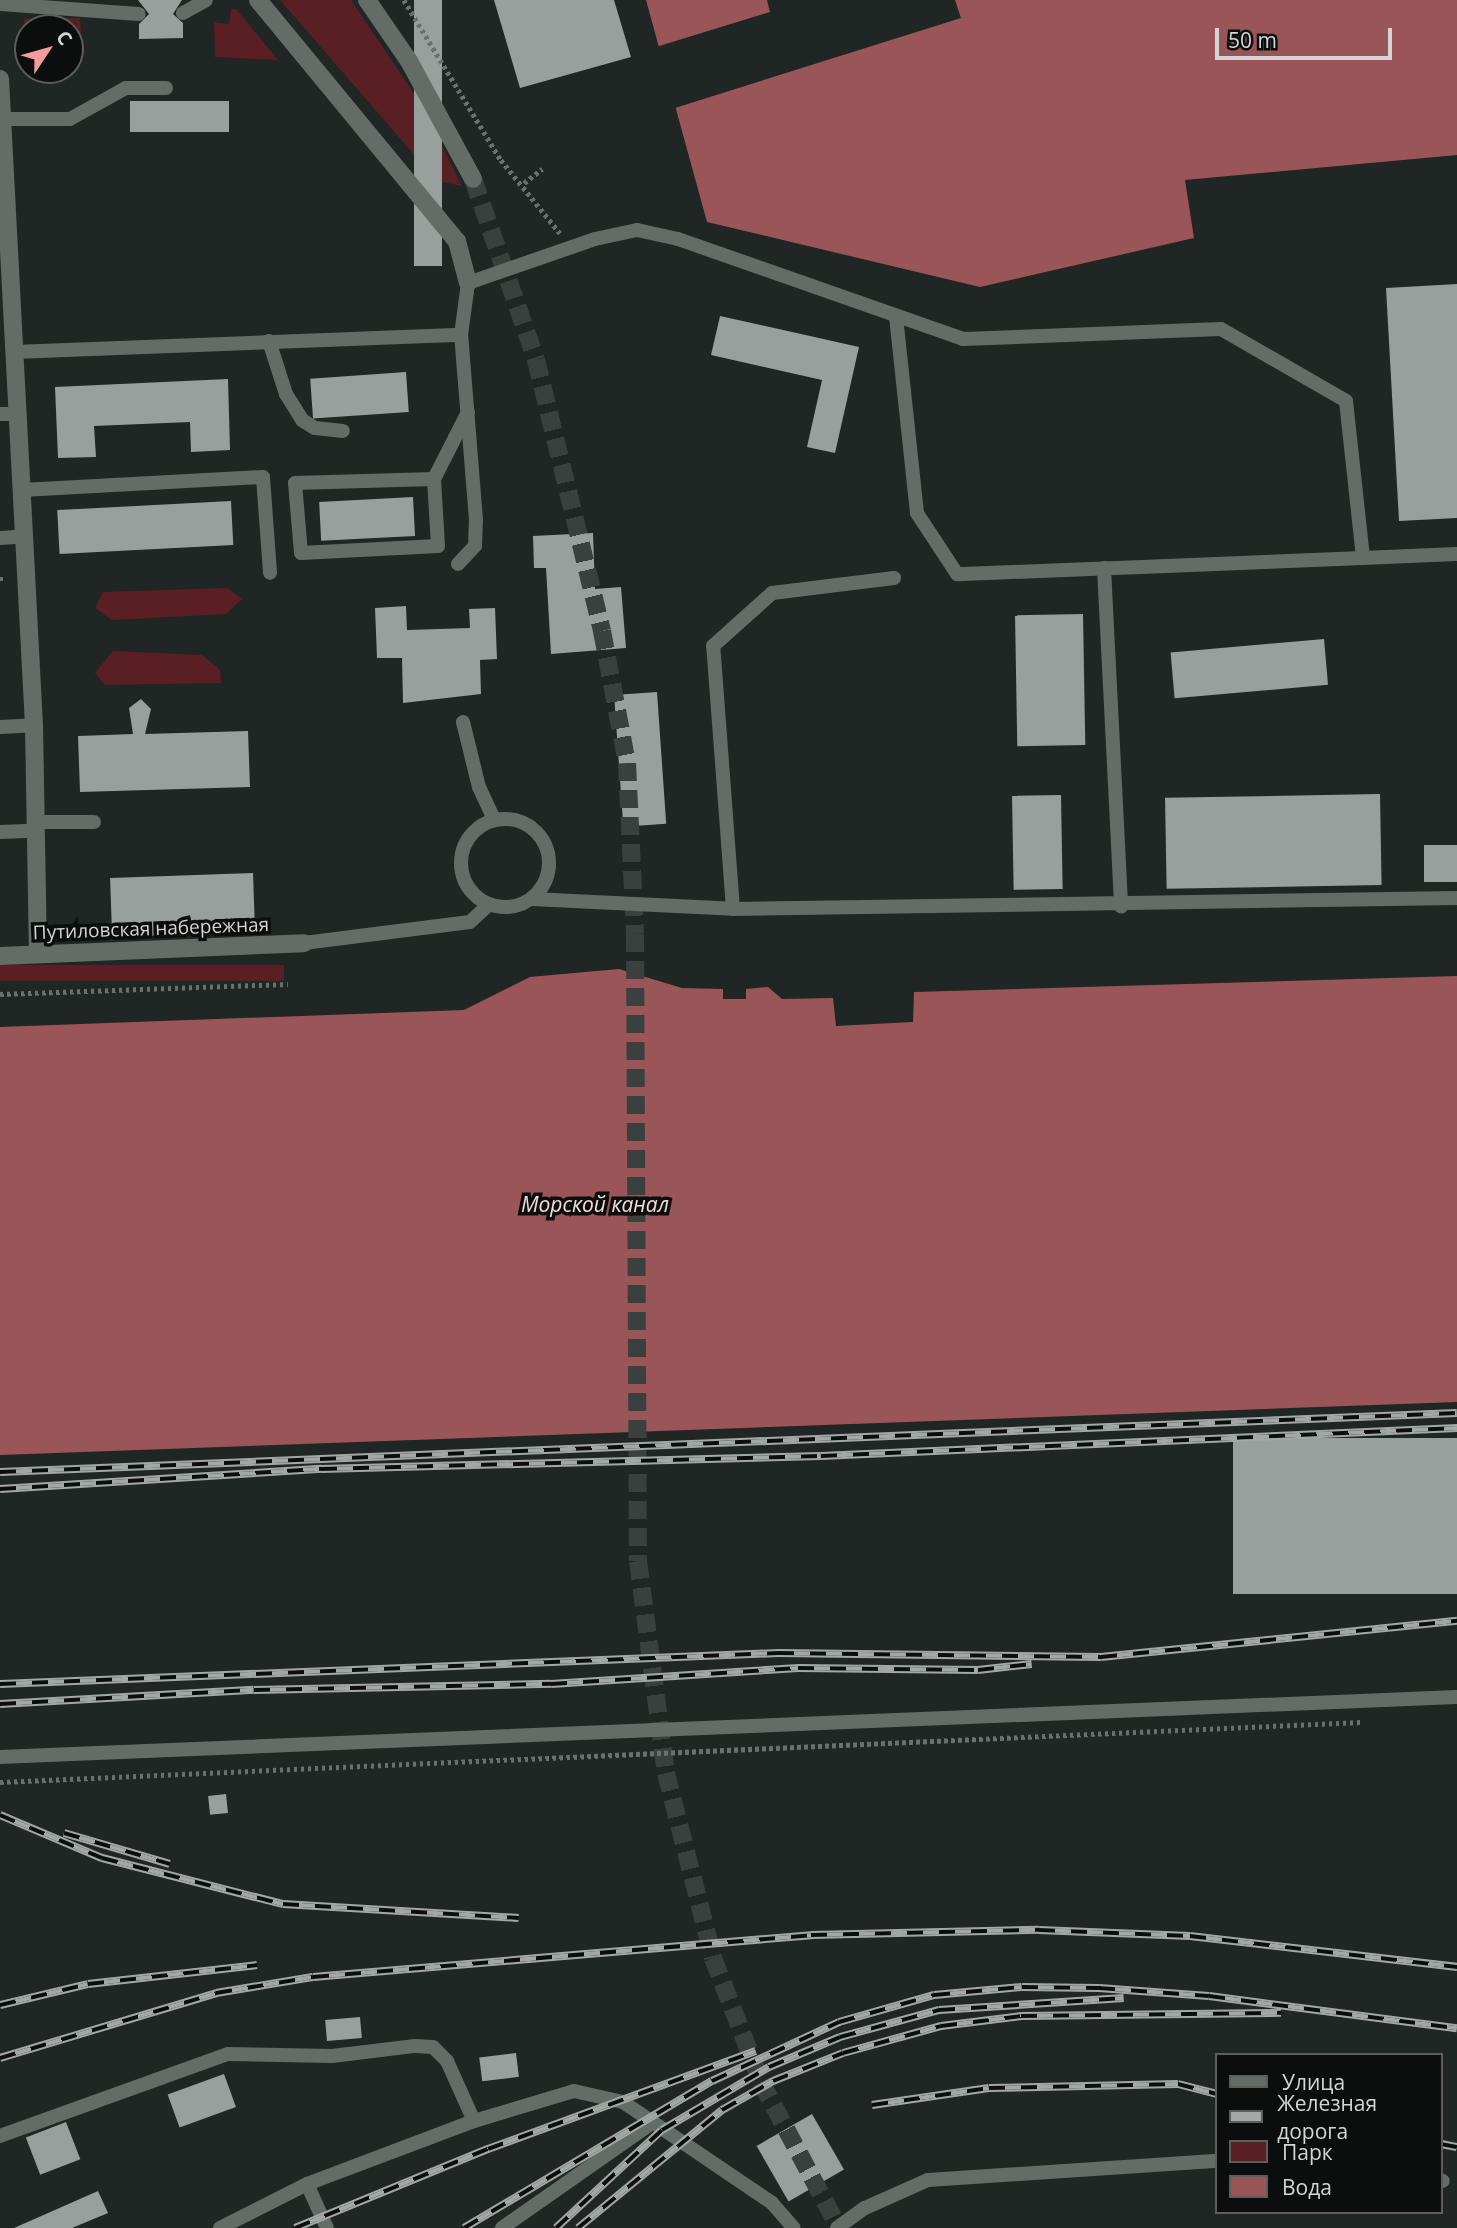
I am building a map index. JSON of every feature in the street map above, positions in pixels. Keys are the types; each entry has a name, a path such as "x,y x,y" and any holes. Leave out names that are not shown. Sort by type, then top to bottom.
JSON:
{"street":[{"path":"258,0 457,241 468,283"},
{"path":"367,0 409,61 473,179"},
{"path":"0,79 4,242 14,352 8,414 23,490 26,536 34,725 38,954"},
{"name":"Путиловская набережная","path":"0,956 304,943"}],"lane":[{"path":"183,13 206,0"},
{"path":"0,4 139,14"},
{"path":"2,119 71,119 126,88 166,88"},
{"path":"458,565 475,547 461,335 468,283 571,247 637,230 678,239 963,340 1222,329 1346,401 1363,558"},
{"path":"896,317 917,513 957,574 1457,554"},
{"path":"14,352 461,335"},
{"path":"269,341 286,394 302,420 315,428 343,431"},
{"path":"434,479 295,483 301,553 438,546 434,479 468,412"},
{"path":"23,490 263,477 270,573"},
{"path":"0,538 26,536"},
{"path":"1104,568 1121,907"},
{"path":"733,909 713,646 772,593 894,578"},
{"path":"463,722 479,787 494,819"},
{"path":"0,727 34,725"},
{"path":"531,899 549,869 548,852 528,824 494,819 478,827 460,856 469,890 489,904 516,906 531,899 733,909 1121,907 1457,898"},
{"path":"0,832 94,822"},
{"path":"304,943 470,922 489,904"},
{"path":"0,1757 1457,1697"},
{"path":"0,2136 228,2054 332,2056 415,2046 433,2047 447,2061 474,2121"},
{"path":"220,2228 307,2184 474,2121 574,2091 623,2102 772,2203 794,2228"},
{"path":"502,2228 652,2123"},
{"path":"837,2228 865,2208 928,2180 1216,2161"},
{"path":"307,2184 327,2228"}],"path":[{"path":"404,0 501,160 571,247"},
{"path":"523,184 542,169"},
{"path":"0,994 288,984"},
{"path":"0,1782 1373,1721"}],"green space":[{"path":"280,0 351,0 421,104 462,186 437,181"},
{"path":"231,9 236,9 278,60 215,57 214,22 229,24"},
{"path":"227,588 242,599 226,614 112,620 95,608 103,592"},
{"path":"113,651 202,655 220,670 221,683 105,685 95,673"},
{"path":"0,965 284,965 284,981 0,981"}],"water":[{"path":"646,0 1457,0 1457,155 1185,180 1194,238 980,287 707,222"},
{"name":"Морской канал","path":"619,969 682,988 723,989 723,999 746,999 746,989 768,987 782,999 833,998 836,1026 913,1022 914,992 1457,976 1457,1402 0,1455 0,1027 464,1010 530,977"}],"pier":[{"path":"767,0 955,0 961,18 675,108 656,47 770,12"}],"building":[{"path":"138,0 182,0 173,14 183,23 183,38 139,39 139,24 149,14"},
{"path":"414,0 442,0 442,266 414,266"},
{"path":"494,0 614,0 631,57 520,88"},
{"path":"130,101 229,101 229,132 130,132"},
{"path":"1457,284 1457,518 1399,521 1386,288"},
{"path":"720,316 859,347 835,453 807,447 822,380 711,355"},
{"path":"406,372 409,412 313,419 310,379"},
{"path":"228,379 230,450 191,452 190,422 94,426 96,457 58,458 55,387"},
{"path":"413,497 415,536 321,541 319,502"},
{"path":"231,501 233,545 60,554 57,510"},
{"path":"593,533 595,589 621,587 626,648 551,654 546,568 534,568 533,536"},
{"path":"406,606 407,630 470,628 469,609 495,608 497,659 480,660 481,694 403,703 402,658 377,658 375,608"},
{"path":"1083,614 1085,745 1017,746 1015,615"},
{"path":"1324,639 1328,685 1175,698 1171,652"},
{"path":"657,692 666,824 623,827 614,695"},
{"path":"141,699 151,709 145,734 248,731 250,787 80,792 78,736 133,734 129,708"},
{"path":"1380,794 1382,885 1167,889 1165,798"},
{"path":"1061,795 1063,889 1014,890 1012,796"},
{"path":"1424,845 1457,845 1457,882 1424,882"},
{"path":"253,873 255,932 112,937 110,878"},
{"path":"1233,1438 1457,1438 1457,1594 1233,1594"},
{"path":"226,1794 228,1813 210,1815 208,1796"},
{"path":"360,2017 362,2038 327,2041 325,2020"},
{"path":"516,2053 519,2077 482,2081 479,2058"},
{"path":"224,2074 236,2107 180,2127 168,2095"},
{"path":"812,2114 844,2169 789,2201 757,2146"},
{"path":"66,2122 80,2159 40,2175 26,2137"},
{"path":"98,2191 108,2213 72,2228 14,2228"}],"tunnel":[{"path":"473,179 536,360 602,631 627,763 635,934 638,1561 666,1773 713,1958 761,2082 839,2228"}],"railway":[{"path":"0,1472 1457,1413"},
{"path":"0,1489 321,1469 821,1456 1457,1428"},
{"path":"0,1684 778,1653 1101,1657 1457,1621"},
{"path":"0,1704 254,1690 551,1684 798,1668 978,1670 1032,1664"},
{"path":"0,1815 102,1858 283,1904 519,1918"},
{"path":"64,1833 170,1864"},
{"path":"0,2058 216,1993 313,1977 811,1935 1039,1930 1190,1936 1457,1967"},
{"path":"0,2005 88,1984 257,1965"},
{"path":"464,2228 712,2081 839,2022 934,1995 1022,1987 1099,1988 1209,1996 1457,2028"},
{"path":"556,2228 662,2130 769,2067 840,2037 939,2010 1124,1998"},
{"path":"578,2228 722,2110 773,2081 843,2053 941,2026 1021,2016 1281,2013"},
{"path":"295,2228 488,2149 756,2051"},
{"path":"872,2105 989,2088 1178,2084 1216,2094"},
{"path":"1443,2144 1457,2147"}]}
